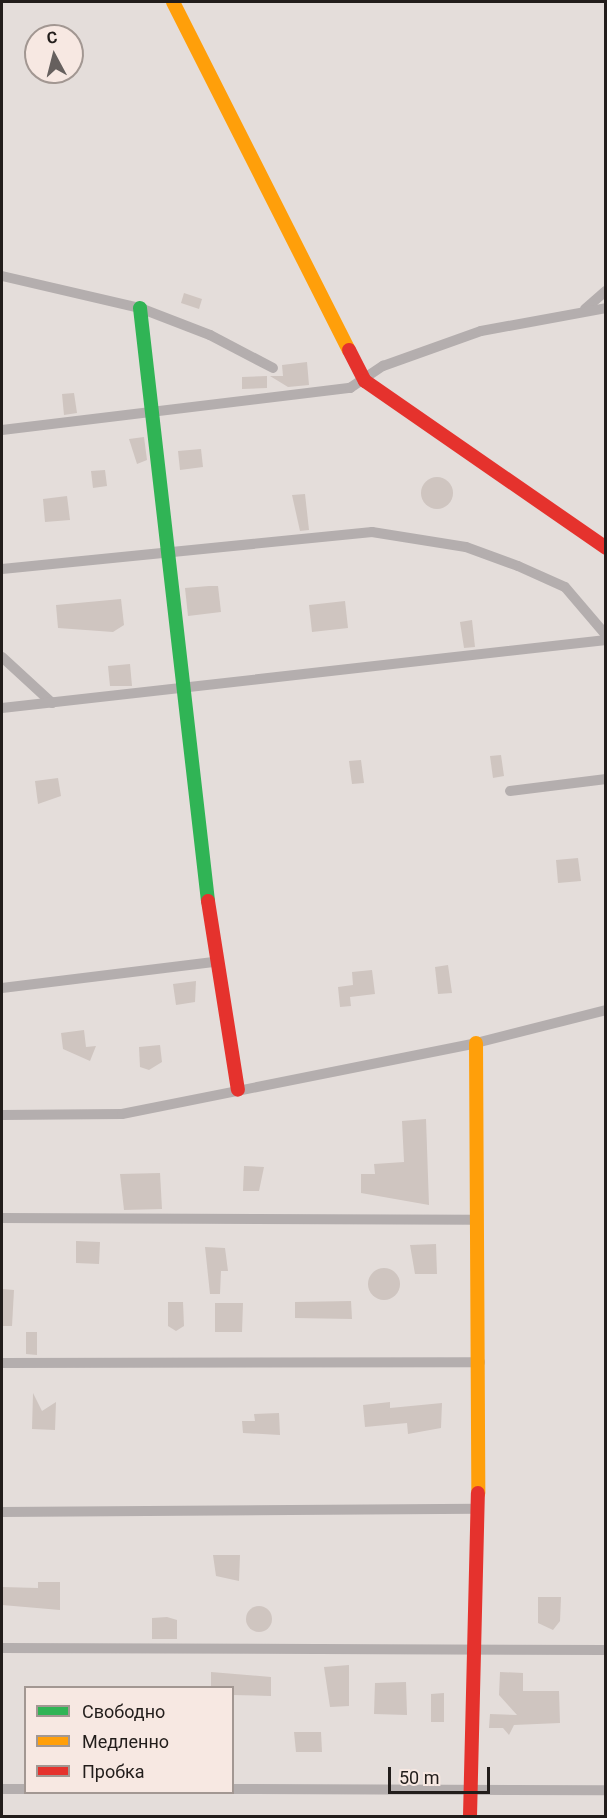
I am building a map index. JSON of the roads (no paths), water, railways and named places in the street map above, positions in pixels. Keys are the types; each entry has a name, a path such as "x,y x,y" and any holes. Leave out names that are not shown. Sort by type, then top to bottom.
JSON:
{"street":[{"path":"173,2 365,381 606,548"},
{"path":"2,276 140,308 210,335 273,368"},
{"path":"585,309 606,291"},
{"path":"140,308 165,551 215,963 238,1090"},
{"path":"2,430 350,388 365,381 383,366 481,331 585,309 606,308"},
{"path":"2,569 372,532 466,547 565,587 606,634"},
{"path":"2,708 606,640"},
{"path":"2,657 52,703"},
{"path":"510,791 606,779"},
{"path":"2,988 215,963"},
{"path":"2,1115 122,1114 476,1042 606,1010"},
{"path":"470,1816 480,1362 476,1220 476,1042"},
{"path":"2,1218 476,1220"},
{"path":"2,1363 480,1362"},
{"path":"2,1512 478,1509"},
{"path":"2,1648 606,1650"},
{"path":"2,1789 24,1789"},
{"path":"234,1789 606,1790"}]}
